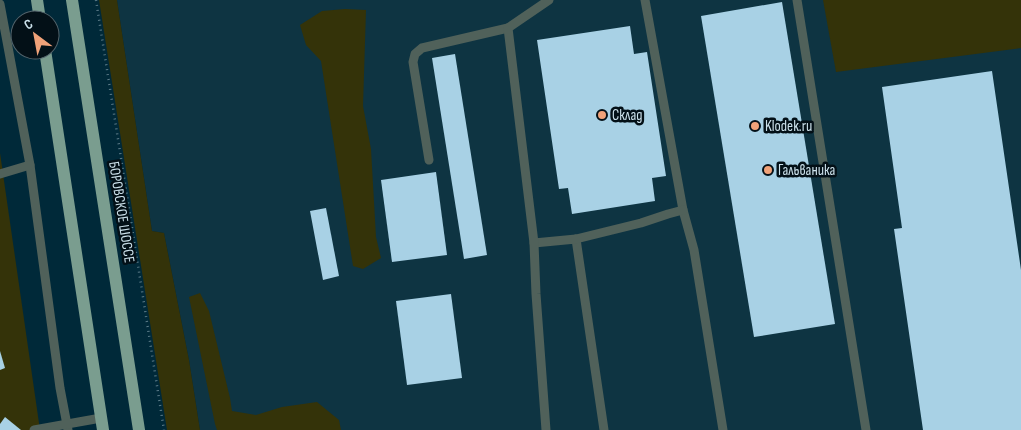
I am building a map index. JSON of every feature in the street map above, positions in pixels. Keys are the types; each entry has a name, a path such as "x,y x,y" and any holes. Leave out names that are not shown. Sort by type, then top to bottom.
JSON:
{"main road":[{"name":"БОРОВСКОЕ ШОССЕ","path":"72,0 139,430"},
{"path":"47,60 102,424"}],"lane":[{"path":"429,160 413,62 415,54 422,48 508,28 549,0"},
{"path":"645,0 683,210 694,250 723,430"},
{"path":"797,0 866,430"},
{"path":"0,4 30,165 60,388 68,427"},
{"path":"508,28 534,243 546,430"},
{"path":"0,173 30,165"},
{"path":"534,243 576,239 641,223 683,210"},
{"path":"576,239 604,430"},
{"path":"34,430 102,424"}],"path":[{"path":"96,0 164,430"}],"shaded area":[{"path":"99,0 117,0 152,231 164,233 189,360 200,430 167,430"},
{"path":"117,0 1021,0 1021,430 200,430 189,360 164,233 152,231"},
{"path":"823,0 1021,0 1021,48 836,72"},
{"path":"366,10 363,106 371,149 376,237 381,258 363,269 353,266 321,61 306,45 300,25 322,11"},
{"path":"0,153 40,430 0,430"},
{"path":"200,293 209,311 232,411 256,415 282,407 317,402 339,420 341,430 217,430 189,297"}],"building":[{"name":"Гальваника","path":"782,2 835,324 754,337 701,16"},
{"name":"Склад","path":"630,26 634,54 647,52 666,176 652,178 655,201 572,214 568,188 559,189 537,40"},
{"path":"455,54 487,255 464,259 432,58"},
{"path":"992,71 1021,270 1021,430 923,430 894,229 902,228 882,87"},
{"path":"436,172 447,255 392,262 381,180"},
{"path":"326,208 339,276 323,280 310,211"},
{"path":"451,294 462,378 407,385 396,301"},
{"path":"0,351 5,368 0,370"},
{"path":"5,417 21,430 0,430 0,424"}],"place":[{"name":"Склад","path":"602,115"},
{"name":"Klodek.ru","path":"755,126"},
{"name":"Гальваника","path":"768,170"}]}
